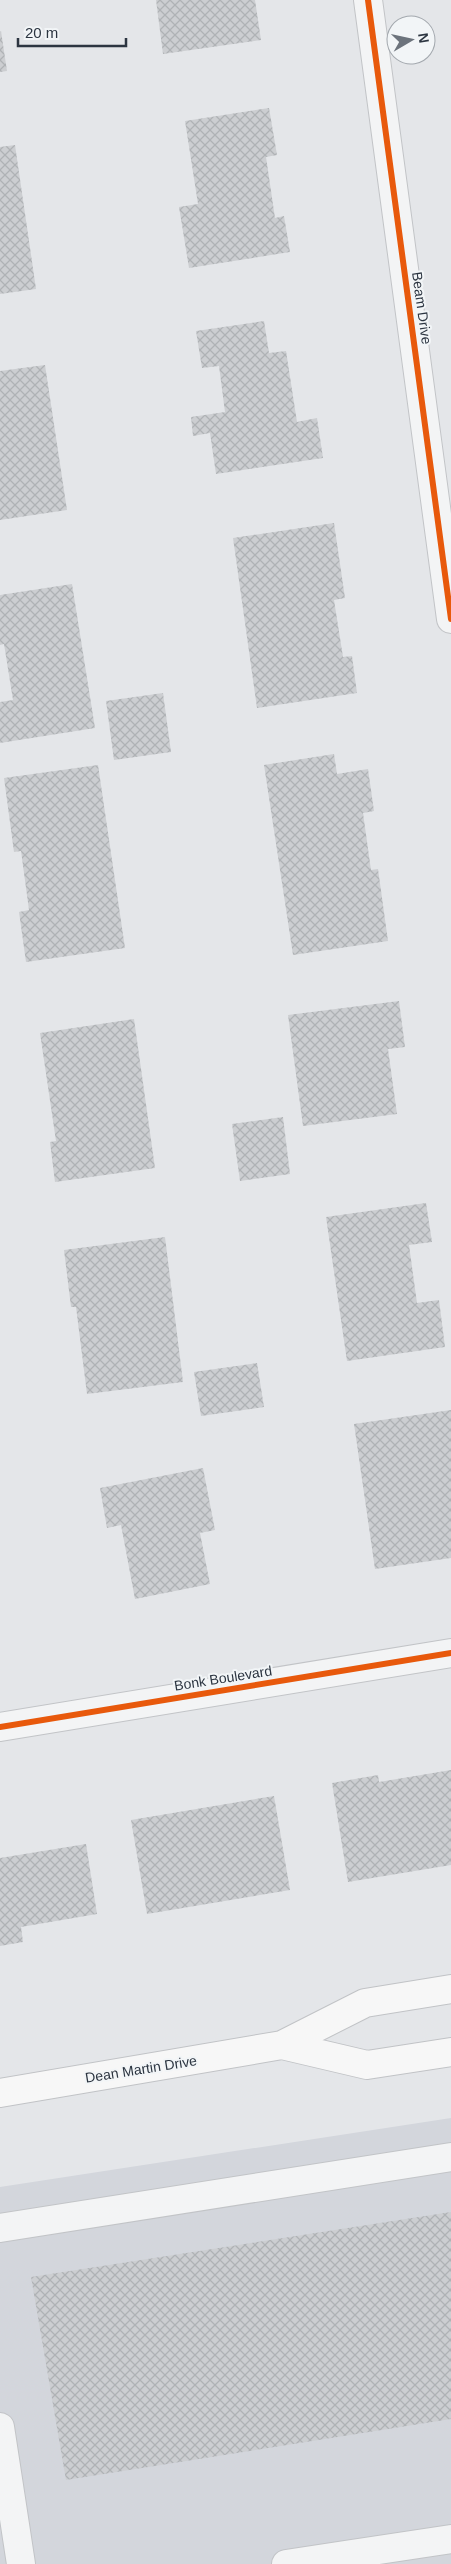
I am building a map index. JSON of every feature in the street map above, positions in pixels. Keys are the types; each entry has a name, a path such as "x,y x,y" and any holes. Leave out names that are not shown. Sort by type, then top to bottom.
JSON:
{"main road":[{"name":"Dean Martin Drive","path":"0,2093 282,2045 365,2003 451,1989"},
{"name":"Dean Martin Drive","path":"282,2045 367,2065 451,2052"}],"street":[{"name":"Beam Drive","path":"368,0 451,619"},
{"name":"Bonk Boulevard","path":"1,1719 451,1653"},
{"path":"0,2228 451,2157"},
{"path":"0,2427 21,2564"},
{"path":"286,2564 451,2539"}],"shaded area":[{"path":"451,2118 451,2564 0,2564 0,2187"}],"building":[{"path":"156,0 255,0 261,40 163,54"},
{"path":"0,32 7,71 0,72"},
{"path":"269,108 277,155 266,157 275,218 284,216 290,252 189,268 179,207 198,204 185,121"},
{"path":"15,145 36,289 0,294 0,147"},
{"path":"264,321 269,353 286,351 297,422 317,418 323,458 216,474 210,433 193,436 191,417 225,412 219,366 202,368 196,331"},
{"path":"45,365 67,510 0,520 0,371"},
{"path":"334,523 345,598 334,600 343,657 352,656 357,693 257,708 233,538"},
{"path":"72,584 95,728 0,743 0,702 13,700 4,644 0,645 0,595"},
{"path":"163,693 171,752 114,760 106,701"},
{"path":"334,754 337,774 368,769 374,811 363,813 371,870 378,869 388,941 293,955 264,765"},
{"path":"98,765 125,948 26,962 19,912 29,910 21,851 14,852 4,778"},
{"path":"399,1001 405,1047 388,1049 397,1114 303,1126 288,1015"},
{"path":"134,1019 155,1168 55,1182 50,1142 56,1141 40,1033"},
{"path":"283,1117 290,1174 240,1181 232,1124"},
{"path":"426,1203 432,1242 409,1245 417,1303 439,1300 445,1347 347,1361 326,1217"},
{"path":"165,1237 183,1382 87,1394 76,1307 71,1307 64,1250"},
{"path":"257,1363 264,1407 201,1416 194,1372"},
{"path":"451,1410 451,1558 375,1569 354,1424"},
{"path":"203,1468 215,1530 200,1533 210,1584 135,1599 121,1525 107,1528 100,1488"},
{"path":"451,1770 451,1865 348,1882 332,1783 378,1775 379,1782"},
{"path":"274,1796 290,1890 147,1914 131,1820"},
{"path":"86,1844 97,1914 21,1927 23,1942 0,1946 0,1858"},
{"path":"451,2212 451,2419 66,2480 31,2277"}],"cycle path":[{"path":"368,0 451,619"},
{"path":"0,1727 451,1653"}]}
